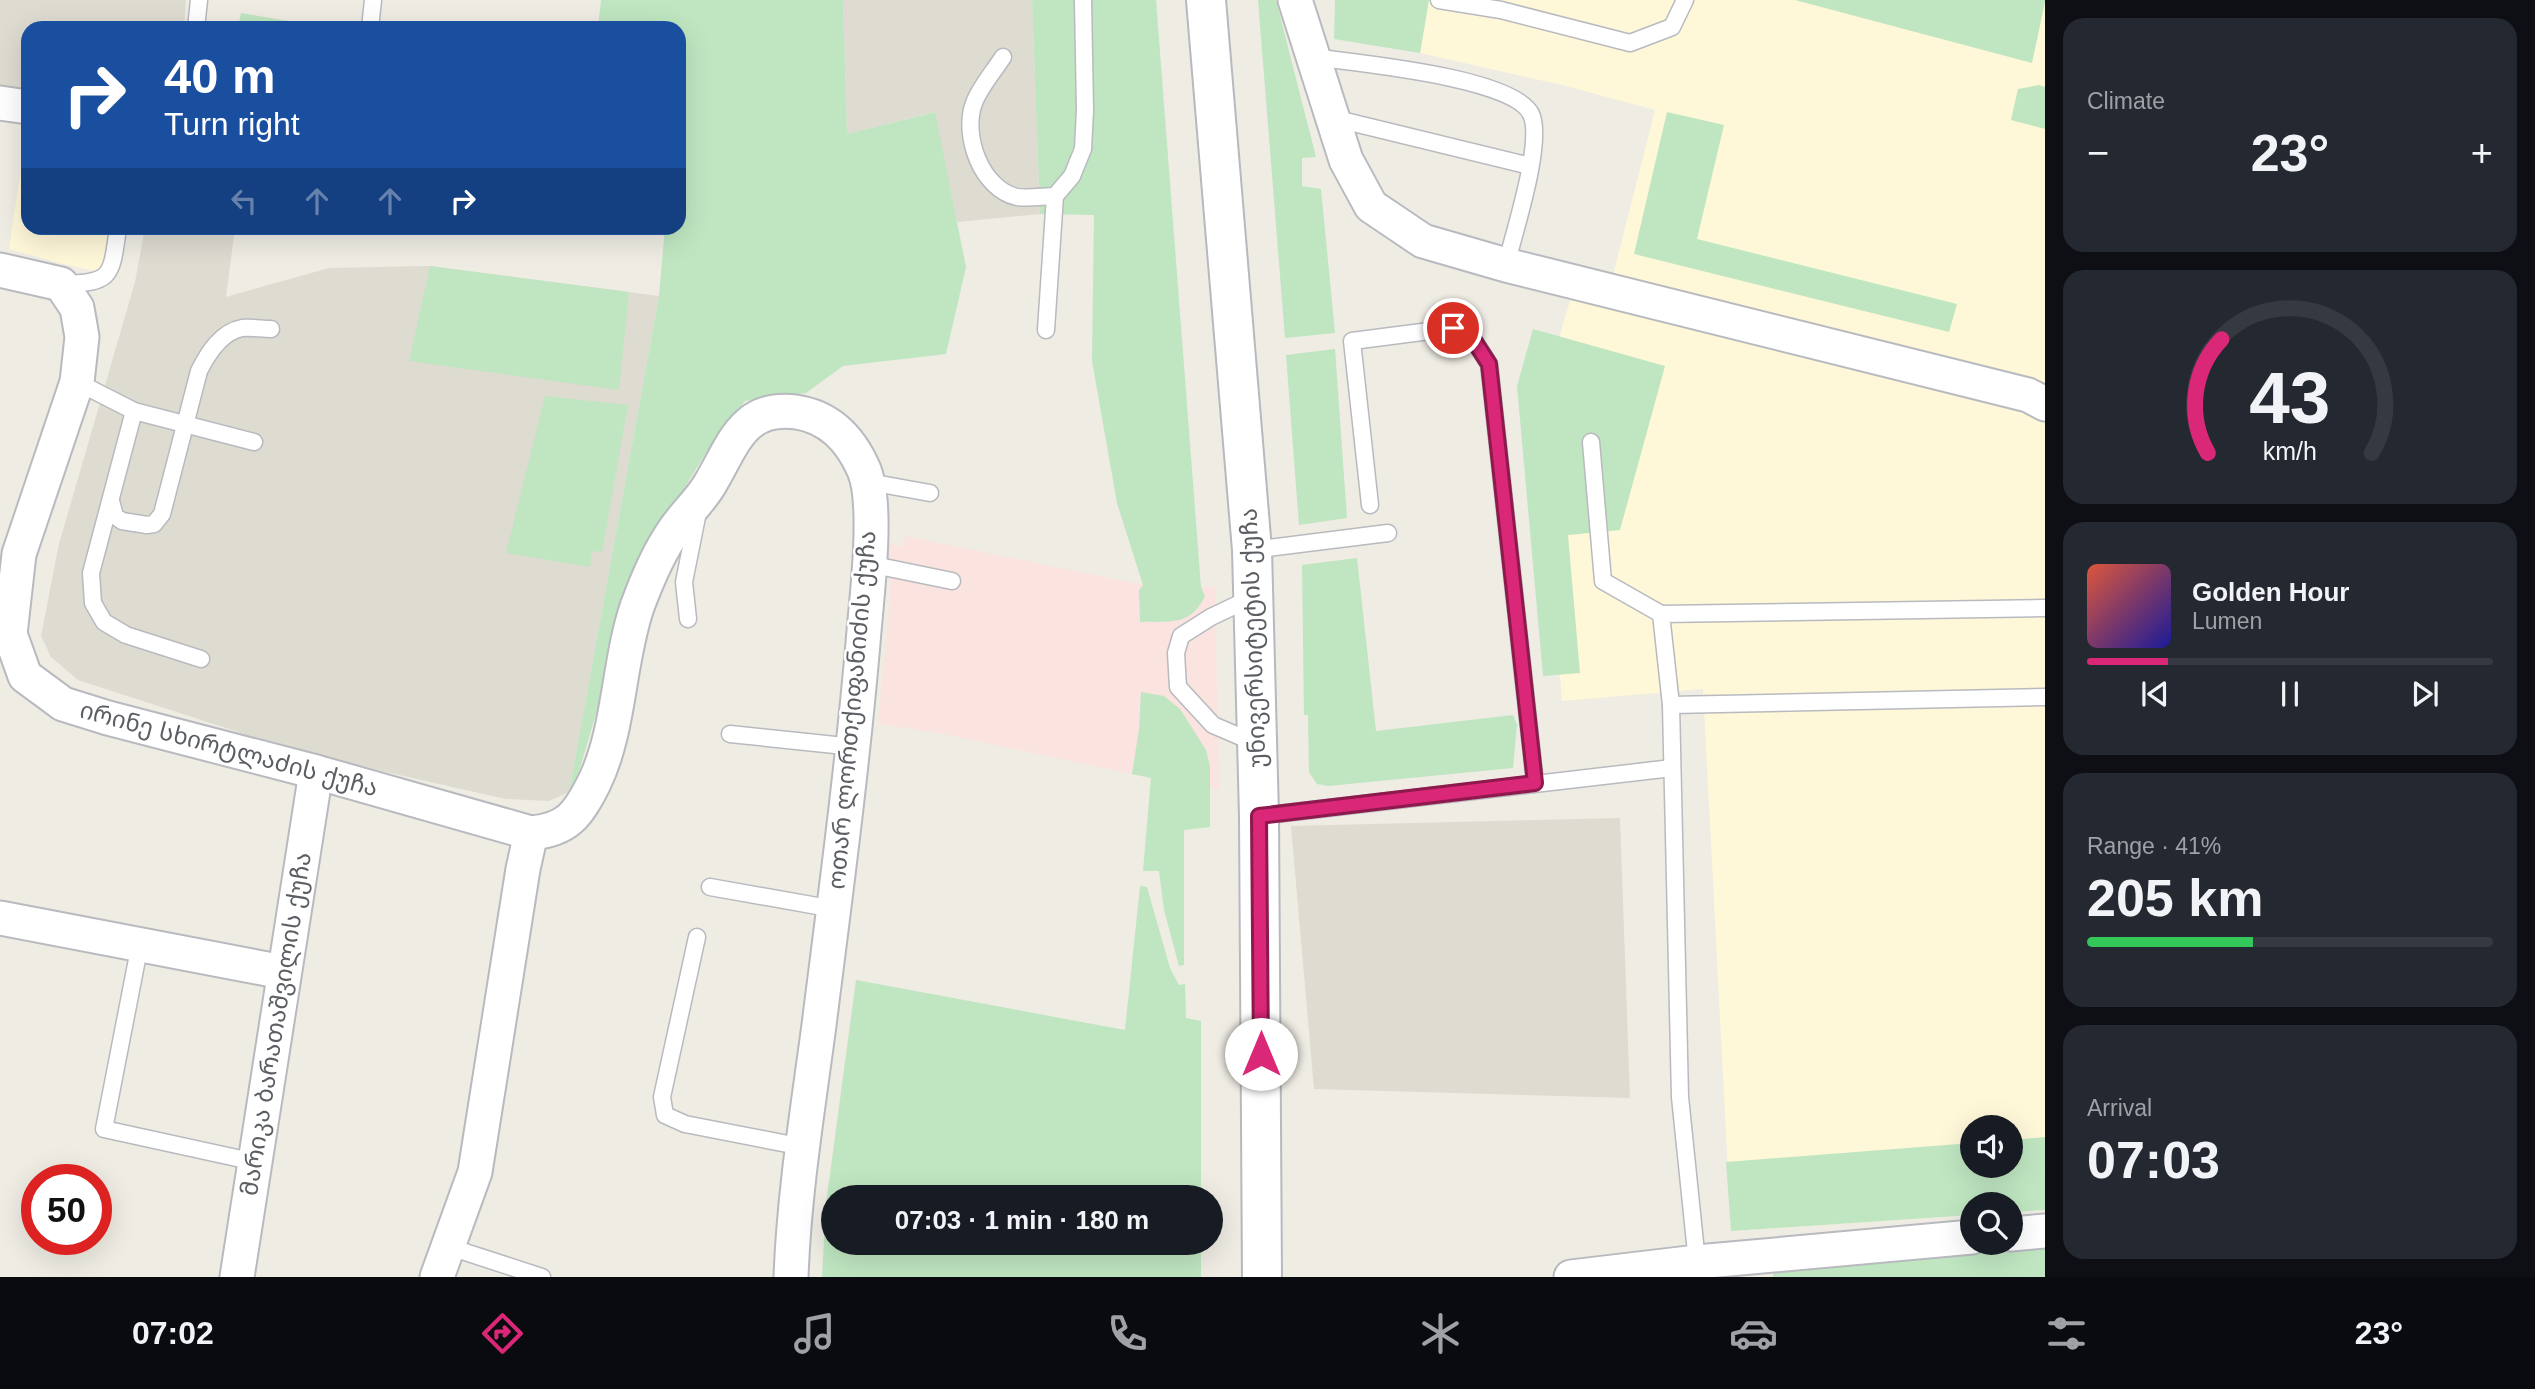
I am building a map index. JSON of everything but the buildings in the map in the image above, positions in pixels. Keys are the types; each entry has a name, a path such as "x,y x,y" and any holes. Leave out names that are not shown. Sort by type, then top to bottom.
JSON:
{"main road":[{"name":"უნივერსიტეტის ქუჩა","path":"1206,0 1252,550 1259,816 1262,1277"}],"street":[{"path":"1295,0 1346,160 1371,206 1423,241 1506,265 2028,395 2045,404"},
{"path":"0,103 21,106"},
{"path":"0,270 61,284"},
{"name":"ირინე სხირტლაძის ქუჩა","path":"61,284 77,308 82,337 77,382 19,554 10,634 25,676 63,704 108,718 316,772 531,833"},
{"name":"ოთარ ლორთქიფანიძის ქუჩა","path":"531,833 548,832 565,825 581,808 596,779 608,740 626,648 648,579 676,527 701,499 735,438 751,419 774,411 818,417 844,436 855,450 869,482 869,564 854,747 803,1147 791,1277"},
{"name":"მარიკა ბარათაშვილის ქუჩა","path":"237,1277 316,772"},
{"path":"437,1277 475,1172 531,833"},
{"path":"0,918 283,972"},
{"path":"2023,1233 2045,1231"},
{"path":"1570,1277 1714,1266 1960,1238"}],"lane":[{"path":"197,21 199,0"},
{"path":"371,21 373,0"},
{"path":"1046,330 1055,196 1072,176 1083,149 1086,110 1083,0"},
{"path":"1439,0 1501,10 1630,43 1672,27 1685,0"},
{"path":"1003,57 975,102 970,124 979,165 999,189 1018,197 1055,196"},
{"path":"1313,57 1473,82 1510,94 1531,113 1534,135 1530,166 1506,265"},
{"path":"1333,118 1530,166"},
{"path":"61,284 92,284 107,275 114,258 117,235"},
{"path":"111,500 115,516 122,521 154,524 162,514 199,370 210,351 223,337 241,328 271,329"},
{"path":"1370,505 1352,341 1453,328 1469,333 1489,364 1535,783"},
{"path":"77,382 134,411 254,442"},
{"path":"134,411 91,573 93,603 104,622 126,635 201,659"},
{"path":"1591,442 1603,581 1661,614 2045,608"},
{"path":"869,482 930,493"},
{"path":"688,619 684,582 701,499"},
{"path":"1252,550 1388,533"},
{"path":"869,564 952,581"},
{"path":"1253,596 1181,636 1176,653 1176,670 1178,687 1213,725 1258,744"},
{"path":"1661,614 1671,705 1679,1097 1714,1266"},
{"path":"1671,705 2045,697"},
{"path":"730,734 854,747"},
{"path":"1259,816 1672,768"},
{"path":"710,887 834,909"},
{"path":"696,937 662,1097 665,1115 685,1124 803,1147"},
{"path":"140,944 104,1129 255,1162"},
{"path":"450,1243 462,1251 542,1277"}],"shaded area":[{"path":"0,0 186,0 184,21 21,21 21,94 0,92"},
{"path":"843,0 1032,0 1040,214 957,222 934,112 847,134"},
{"path":"1429,0 2045,0 2045,1210 2023,1211 2023,1192 1960,1192 1960,1216 1731,1231 1703,689 1562,701 1538,409 1572,294 1612,279 1655,110 1566,86 1420,53"},
{"path":"21,169 21,235 124,235 117,276 9,249"},
{"path":"144,235 234,235 226,297 329,268 430,266 659,296 569,792 549,801 506,799 306,754 78,680 51,657 41,636 59,544 135,282"},
{"path":"906,536 1143,585 1215,587 1219,789 1151,778 938,733 878,724 890,599 887,543 902,547"},
{"path":"1620,818 1630,1098 1314,1089 1291,826"}],"green space":[{"path":"601,0 843,0 847,134 935,112 966,267 946,354 843,366 806,393 745,401 714,440 643,555 577,778 569,792 659,296 664,235 686,235 686,21 599,21"},
{"path":"1032,0 1156,0 1201,587 1205,596 1193,613 1186,618 1170,622 1140,622 1139,590 1143,585 1117,503 1092,361 1094,215 1040,214"},
{"path":"1258,0 1276,0 1316,157 1302,158 1302,186 1321,189 1335,333 1285,338"},
{"path":"1335,0 1429,0 1420,53 1334,39"},
{"path":"1795,0 2045,0 2045,2 2032,63"},
{"path":"241,13 288,21 239,21"},
{"path":"2039,85 2045,87 2045,129 2011,120 2018,89"},
{"path":"1667,112 1724,125 1697,239 1957,304 1949,332 1634,254"},
{"path":"430,266 629,292 619,390 409,361"},
{"path":"1533,329 1665,366 1620,530 1568,535 1580,673 1543,676 1517,386"},
{"path":"1335,349 1347,518 1299,525 1286,355"},
{"path":"545,396 628,405 602,552 592,551 590,567 506,553"},
{"path":"1357,558 1376,731 1513,715 1517,725 1513,768 1328,786 1317,784 1309,772 1308,715 1304,715 1302,565"},
{"path":"1141,692 1164,696 1180,709 1206,750 1210,766 1210,827 1184,830 1184,965 1179,966 1164,910 1159,871 1143,871 1151,778 1132,774"},
{"path":"1140,886 1147,887 1170,968 1179,985 1185,984 1186,1018 1201,1021 1201,1185 829,1185 856,980 1125,1030"},
{"path":"2045,1137 2045,1210 2023,1211 2023,1192 1960,1192 1960,1216 1731,1231 1726,1162 1960,1144 1960,1178 2023,1178 2023,1139"},
{"path":"2045,1243 2045,1277 1773,1277 1774,1264 1788,1262 1960,1249 1960,1255 2023,1255 2023,1245"},
{"path":"823,1255 1201,1255 1201,1277 822,1277"}],"route":[{"path":"1261,1054 1259,816 1535,783 1489,364 1469,333 1453,328"}]}
